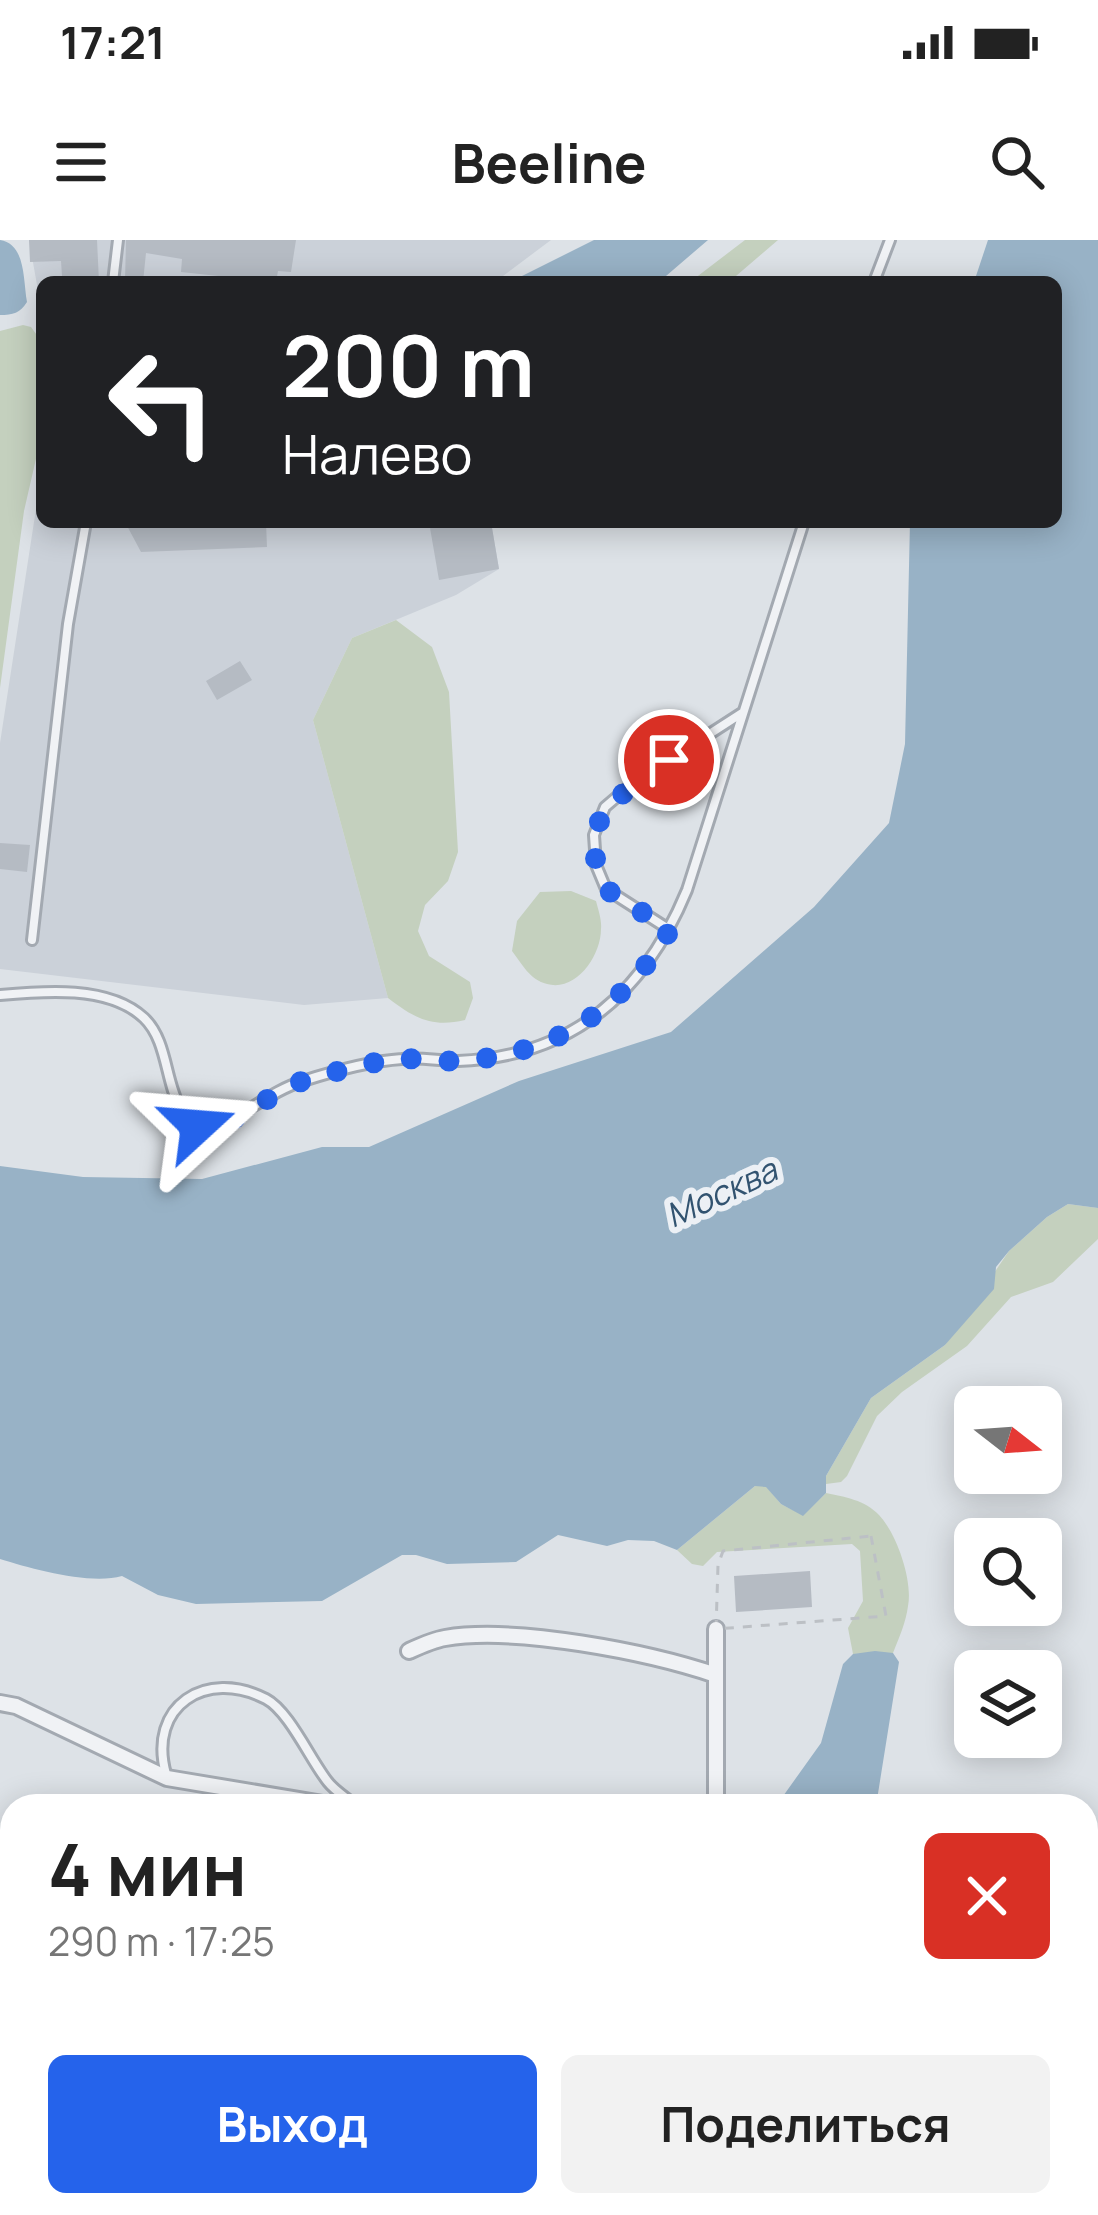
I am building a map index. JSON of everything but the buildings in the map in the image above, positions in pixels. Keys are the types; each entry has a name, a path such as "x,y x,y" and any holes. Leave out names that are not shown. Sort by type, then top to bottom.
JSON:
{"street":[{"path":"716,1629 716,1794"},
{"path":"409,1651 442,1638 493,1635 640,1653 716,1675"},
{"path":"0,1702 167,1778 263,1794"}],"lane":[{"path":"114,276 118,240"},
{"path":"876,276 890,240"},
{"path":"32,940 60,687 85,528"},
{"path":"0,995 46,992 99,998 130,1009 146,1019 160,1042 182,1114 198,1126 214,1128 300,1082 402,1059 462,1061 526,1048 593,1020 651,962 687,890 802,528"},
{"path":"670,930 607,890 596,865 594,836 605,807 632,784 742,713"},
{"path":"167,1778 160,1750 168,1717 195,1692 234,1689 270,1701 341,1794"}],"path":[{"path":"871,1536 886,1616 716,1629 718,1565 723,1551 871,1536"}],"shaded area":[{"path":"29,240 551,240 503,276 36,279"},
{"path":"36,509 36,528 492,528 499,569 456,595 352,638 313,720 388,998 304,1005 0,969 0,743"}],"green space":[{"path":"745,240 778,240 736,276 698,276"},
{"path":"23,325 36,334 36,459 24,511 0,688 0,331"},
{"path":"396,620 432,647 449,692 458,852 448,881 425,905 418,931 429,956 470,982 473,998 465,1020 453,1022 424,1020 388,998 313,720 352,638"},
{"path":"571,891 596,901 600,939 592,960 577,977 568,983 547,984 531,975 512,951 517,921 540,892"},
{"path":"1068,1204 1098,1208 1098,1239 1053,1282 1011,1297 967,1346 902,1392 877,1416 847,1476 826,1484 826,1476 871,1398 945,1345 1009,1251"},
{"path":"755,1486 766,1486 781,1504 803,1515 826,1493 861,1503 886,1523 906,1571 909,1596 893,1653 853,1654 848,1628 863,1601 860,1551 852,1544 717,1552 703,1566 692,1564 677,1550"}],"water":[{"path":"0,240 19,256 27,302 19,311 5,315 0,315"},
{"path":"594,240 708,240 666,276 522,276"},
{"name":"Москва","path":"988,240 1098,240 1098,1208 1068,1204 1009,1251 996,1267 994,1289 945,1345 871,1398 826,1476 826,1493 803,1516 781,1504 766,1487 755,1486 677,1550 654,1541 628,1540 607,1546 558,1535 516,1562 447,1564 402,1555 322,1601 196,1604 158,1595 122,1576 78,1577 0,1559 0,1166 83,1177 202,1179 322,1147 369,1147 519,1081 671,1032 814,907 889,823 905,744 910,528 1062,528 1062,276 976,276"},
{"path":"893,1653 899,1662 878,1794 785,1794 821,1743 843,1664 853,1654"}],"route":[{"path":"198,1126 214,1128 235,1119 300,1082 402,1059 462,1061 526,1048 593,1020 651,962 670,930 607,890 596,865 594,836 605,807 669,760"}]}
